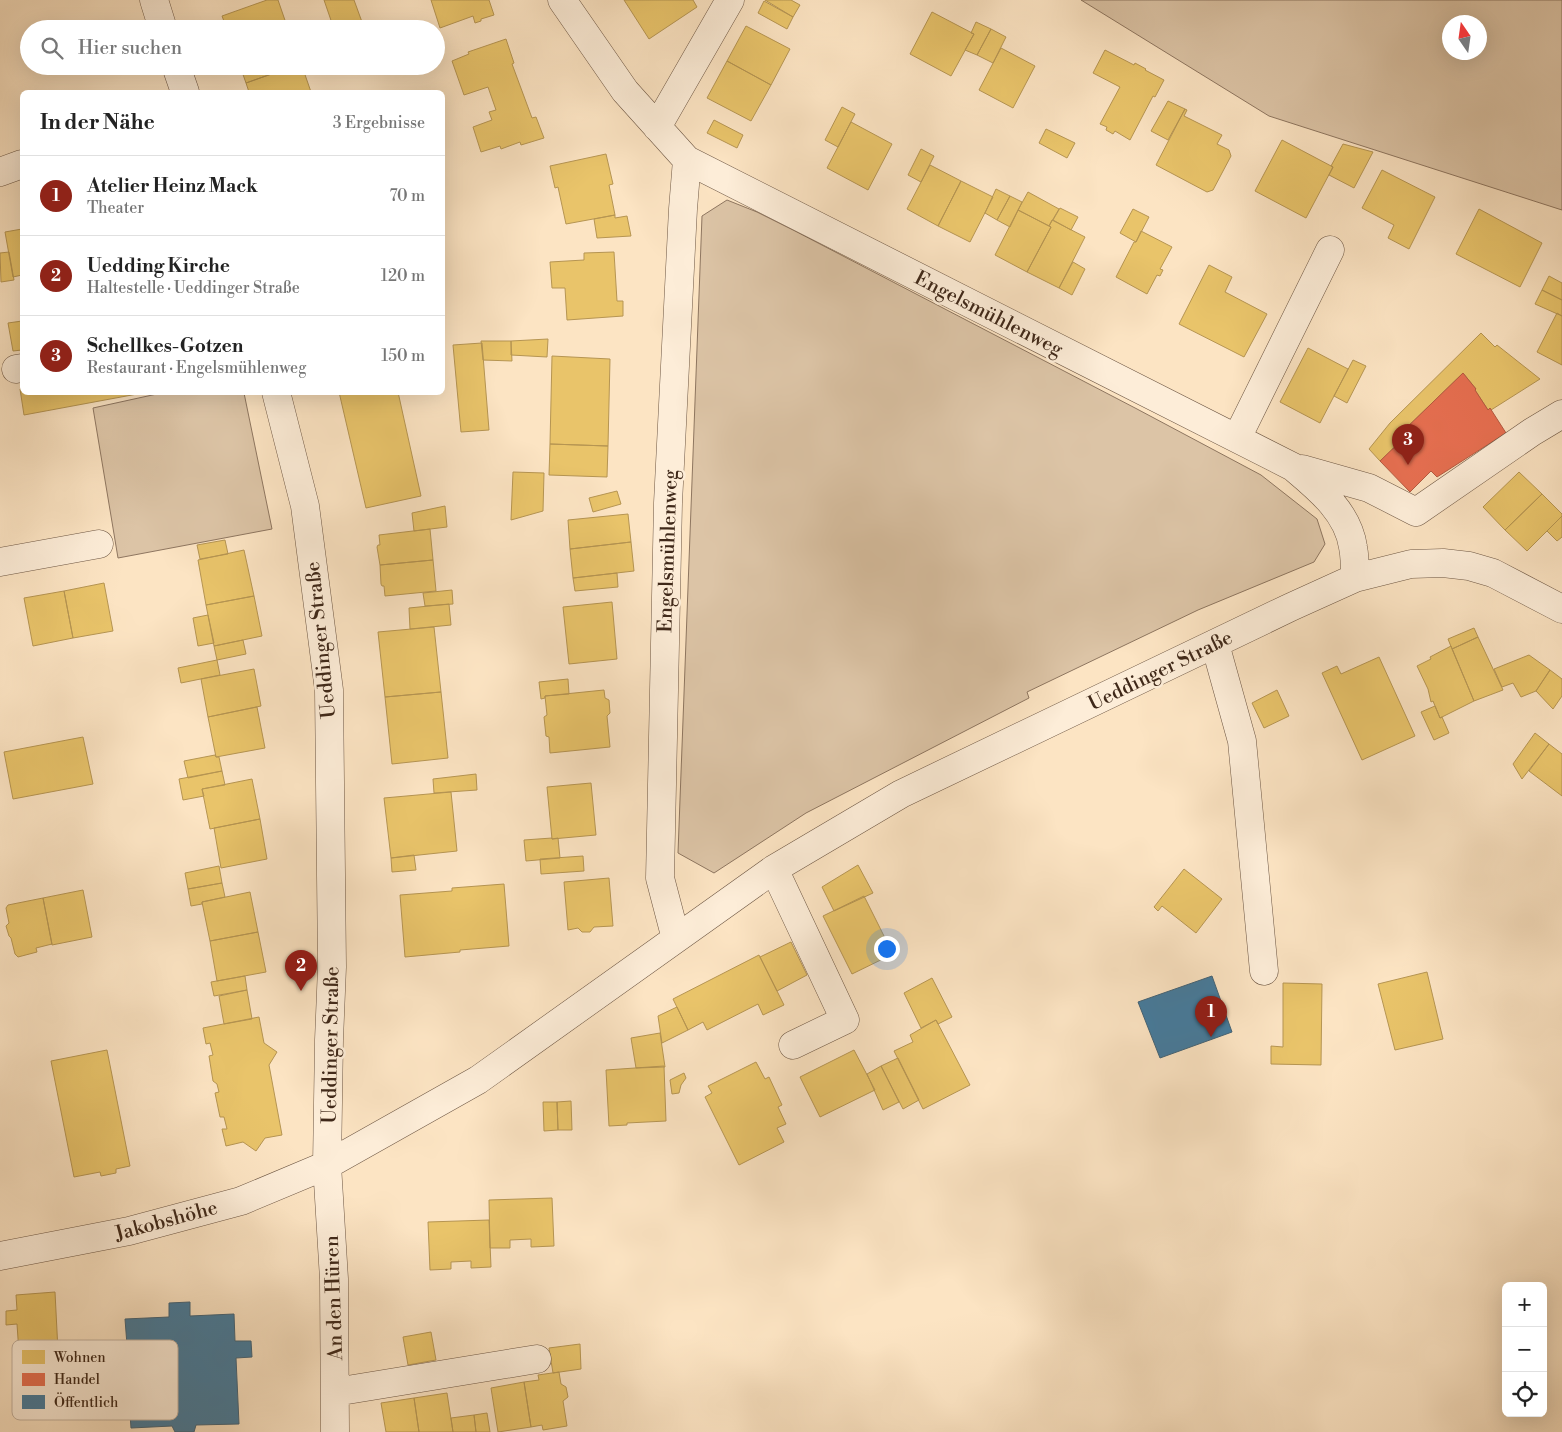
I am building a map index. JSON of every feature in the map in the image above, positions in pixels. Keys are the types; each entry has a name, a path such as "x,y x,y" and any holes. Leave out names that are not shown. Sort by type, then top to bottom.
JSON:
{"street":[{"path":"154,0 160,20"},
{"name":"Engelsmühlenweg","path":"562,0 625,91 687,160 1293,466 1325,494 1346,523 1353,546 1355,578"},
{"path":"657,127 730,0"},
{"path":"179,75 184,90"},
{"name":"Engelsmühlenweg","path":"676,939 660,878 668,503 687,160"},
{"path":"0,172 20,165"},
{"path":"1237,438 1330,250"},
{"name":"Ueddinger Straße","path":"277,395 305,506 329,690 332,967 328,1040 327,1165 478,1080 774,869 900,794 1355,578 1411,564 1443,563 1469,566 1493,573 1562,609"},
{"path":"1293,466 1368,488 1416,512 1532,432 1562,414"},
{"path":"0,562 99,544"},
{"path":"1215,644 1242,741 1264,971"},
{"path":"774,869 845,1020 793,1045"},
{"name":"Jakobshöhe","path":"0,1256 129,1231 241,1201 327,1165"},
{"name":"An den Hüren","path":"327,1165 334,1279 335,1432"},
{"path":"335,1392 537,1359"}],"shaded area":[{"path":"1081,0 1562,0 1562,210 1269,116"},
{"path":"727,200 757,212 795,231 1261,475 1317,519 1325,544 1314,562 1198,610 1027,692 1029,698 806,813 714,873 678,853 702,216"},
{"path":"152,395 244,395 272,529 118,558 93,408"}],"building: Wohnen":[{"path":"267,0 278,0 285,20 224,20 222,16"},
{"path":"324,0 354,0 361,20 331,20"},
{"path":"431,0 489,0 494,15 475,23 473,16 445,26 445,20 437,20"},
{"path":"624,0 693,0 697,7 649,39"},
{"path":"765,0 791,0 800,5 793,17"},
{"path":"764,1 793,17 787,29 758,13"},
{"path":"932,12 974,34 951,76 910,54"},
{"path":"976,22 991,29 977,55 965,50 974,34 971,33"},
{"path":"746,26 790,49 771,85 727,61"},
{"path":"991,29 1006,37 993,63 977,55"},
{"path":"506,39 514,63 512,64 532,118 536,117 544,138 521,145 520,142 501,149 500,146 481,152 473,127 492,120 489,112 496,110 488,87 464,95 452,61 469,54 468,52"},
{"path":"1001,48 1035,66 1013,108 979,90"},
{"path":"1105,50 1134,65 1135,63 1164,80 1155,97 1153,96 1130,140 1115,131 1113,134 1106,130 1107,127 1100,124 1120,87 1093,73"},
{"path":"727,61 771,85 751,121 707,98"},
{"path":"243,75 269,75 246,83"},
{"path":"269,75 305,75 310,90 248,90 246,83"},
{"path":"1168,101 1185,109 1168,140 1151,131"},
{"path":"842,107 855,114 838,147 825,140"},
{"path":"1185,109 1187,110 1184,116 1222,135 1217,144 1229,150 1231,156 1213,190 1207,192 1156,165"},
{"path":"714,120 743,135 737,148 707,133"},
{"path":"851,122 892,144 868,190 827,168"},
{"path":"1046,129 1075,143 1067,158 1039,143"},
{"path":"1282,140 1333,167 1306,218 1255,191"},
{"path":"1343,144 1373,152 1354,188 1329,175 1333,167 1331,166"},
{"path":"921,149 934,156 921,182 908,175"},
{"path":"606,154 613,184 609,185 615,215 566,224 558,187 555,188 550,166"},
{"path":"930,165 961,181 938,226 907,209"},
{"path":"1382,170 1435,197 1409,249 1388,238 1394,225 1362,208"},
{"path":"961,181 993,197 970,242 938,226"},
{"path":"996,189 1010,196 997,220 985,213"},
{"path":"1028,192 1059,209 1049,226 1018,210"},
{"path":"1010,196 1022,202 1010,227 997,220"},
{"path":"1060,208 1078,217 1071,230 1053,220"},
{"path":"1133,209 1149,217 1136,242 1120,233"},
{"path":"1479,209 1542,243 1520,287 1456,254"},
{"path":"1018,210 1051,227 1027,272 995,255"},
{"path":"615,215 615,218 627,216 631,236 597,238 594,219"},
{"path":"1052,220 1085,237 1059,288 1027,272 1051,227 1049,226"},
{"path":"20,229 20,275 13,277 5,232"},
{"path":"1141,231 1172,247 1160,269 1163,270 1160,276 1157,275 1147,294 1116,277"},
{"path":"9,252 14,280 1,282 0,253"},
{"path":"614,252 617,301 623,301 623,316 567,320 565,288 552,288 550,262 584,260 584,253"},
{"path":"1073,262 1085,269 1072,295 1059,288"},
{"path":"1209,265 1232,277 1225,292 1267,314 1244,357 1179,324"},
{"path":"1549,276 1562,283 1562,300 1542,290"},
{"path":"1542,290 1562,300 1562,316 1535,304"},
{"path":"1557,313 1562,316 1562,365 1537,352"},
{"path":"20,321 20,350 13,351 8,323"},
{"path":"1481,333 1495,347 1497,345 1540,379 1491,410 1490,408 1488,410 1476,389 1463,373 1399,435 1403,439 1380,461 1369,449 1390,423"},
{"path":"548,339 547,357 511,355 511,341"},
{"path":"481,341 511,341 512,361 483,360"},
{"path":"482,343 489,430 461,432 453,345"},
{"path":"1308,348 1348,369 1320,423 1280,402"},
{"path":"552,356 610,359 608,446 550,444"},
{"path":"1353,360 1366,366 1347,403 1334,396"},
{"path":"21,395 132,395 24,415"},
{"path":"340,395 399,395 421,496 366,508"},
{"path":"550,444 608,446 607,477 549,475"},
{"path":"513,472 544,473 543,511 511,520"},
{"path":"1519,472 1542,494 1505,530 1483,507"},
{"path":"617,491 621,504 593,512 589,498"},
{"path":"1542,494 1562,516 1527,551 1505,530"},
{"path":"445,506 447,527 414,531 412,513"},
{"path":"628,514 631,542 570,549 568,520"},
{"path":"1562,516 1562,537 1557,541 1547,531"},
{"path":"430,529 433,560 380,565 377,547 380,545 379,535"},
{"path":"225,540 228,554 200,559 197,545"},
{"path":"631,542 634,571 573,578 570,549"},
{"path":"244,550 254,596 206,605 198,560"},
{"path":"433,560 436,591 385,596 384,586 381,584 380,565"},
{"path":"617,573 618,587 575,591 573,578"},
{"path":"104,583 113,631 73,638 64,591"},
{"path":"452,590 453,604 425,606 423,593"},
{"path":"64,591 73,638 33,646 24,598"},
{"path":"254,596 262,636 214,646 206,605"},
{"path":"612,602 617,659 569,664 563,607"},
{"path":"449,604 451,625 410,629 409,608"},
{"path":"208,615 214,643 198,646 193,618"},
{"path":"434,627 441,692 385,697 378,632"},
{"path":"1474,628 1478,637 1452,649 1448,639"},
{"path":"1478,637 1503,690 1474,701 1452,649"},
{"path":"243,640 246,654 217,660 214,646"},
{"path":"1451,646 1474,701 1440,718 1433,701 1431,702 1428,689 1417,666"},
{"path":"1529,655 1550,670 1536,691 1521,697 1513,683 1502,687 1494,669"},
{"path":"1379,657 1415,736 1362,760 1322,673 1337,666 1341,674"},
{"path":"217,660 220,675 181,683 178,668"},
{"path":"254,669 261,706 208,717 201,679"},
{"path":"1550,670 1562,679 1562,696 1553,709 1536,691"},
{"path":"568,679 569,694 545,696 545,698 541,699 539,682"},
{"path":"604,690 605,698 609,700 610,713 607,716 610,747 550,753 549,737 546,736 544,717 547,715 545,696"},
{"path":"1277,690 1289,716 1264,728 1252,703"},
{"path":"441,692 448,758 392,764 385,697"},
{"path":"1435,706 1449,733 1434,740 1421,712"},
{"path":"257,707 265,748 216,757 208,717"},
{"path":"1535,733 1549,744 1522,779 1513,764"},
{"path":"83,737 93,784 13,799 4,752"},
{"path":"1549,744 1562,754 1562,796 1529,771"},
{"path":"215,755 219,757 222,771 188,778 184,761"},
{"path":"222,771 225,785 202,789 204,796 183,800 179,779"},
{"path":"476,774 477,790 434,793 433,779"},
{"path":"252,779 260,819 210,829 202,789"},
{"path":"591,783 596,835 552,839 547,787"},
{"path":"451,792 457,851 391,858 384,798"},
{"path":"260,819 267,859 221,868 214,828"},
{"path":"558,838 560,858 526,861 524,840"},
{"path":"414,855 416,870 392,872 391,858"},
{"path":"583,856 584,871 541,874 540,859"},
{"path":"858,865 873,893 834,911 822,887"},
{"path":"219,866 222,883 188,889 185,873"},
{"path":"1184,869 1222,899 1196,933 1162,906 1158,911 1154,907"},
{"path":"609,878 613,926 594,927 590,932 582,932 578,928 568,930 564,882"},
{"path":"222,883 225,897 191,906 188,889"},
{"path":"504,884 509,946 405,957 400,895"},
{"path":"83,890 92,937 52,945 43,898"},
{"path":"250,892 258,932 210,941 202,902"},
{"path":"864,896 893,954 852,974 823,916"},
{"path":"43,898 52,944 36,948 37,952 18,957 15,954 6,926 9,923 6,908 8,905"},
{"path":"258,932 266,972 217,981 210,941"},
{"path":"791,942 807,975 777,991 760,957"},
{"path":"759,955 784,1005 763,1015 758,1004 707,1030 703,1022 688,1030 673,999"},
{"path":"1427,972 1443,1039 1395,1050 1378,984"},
{"path":"245,976 247,990 214,996 211,982"},
{"path":"932,978 952,1017 938,1024 936,1020 921,1028 904,993"},
{"path":"1283,983 1322,984 1321,1065 1271,1064 1271,1046 1283,1047"},
{"path":"247,990 252,1019 224,1024 219,996"},
{"path":"677,1007 688,1030 662,1043 658,1016"},
{"path":"259,1017 264,1043 277,1052 269,1065 282,1135 265,1138 256,1151 243,1142 226,1146 222,1129 227,1129 224,1117 220,1117 215,1093 219,1092 217,1084 213,1081 209,1056 213,1055 210,1043 206,1044 203,1028"},
{"path":"936,1020 970,1085 923,1109 894,1051 913,1042 910,1035"},
{"path":"660,1033 665,1067 636,1068 631,1038"},
{"path":"107,1050 130,1166 116,1169 116,1173 101,1176 100,1172 74,1177 51,1061"},
{"path":"854,1050 875,1090 820,1117 800,1077"},
{"path":"898,1058 919,1100 903,1109 881,1066"},
{"path":"756,1062 765,1079 769,1077 782,1105 778,1107 786,1124 777,1128 784,1142 739,1165 705,1097 712,1093 708,1086"},
{"path":"664,1066 666,1121 609,1126 606,1070"},
{"path":"881,1066 899,1102 883,1110 867,1074"},
{"path":"684,1073 686,1078 681,1085 679,1093 672,1094 670,1080"},
{"path":"571,1101 572,1130 558,1130 557,1102"},
{"path":"543,1102 557,1102 558,1130 544,1131"},
{"path":"552,1198 554,1246 531,1247 531,1239 510,1240 510,1248 490,1248 489,1200"},
{"path":"489,1220 491,1267 471,1268 471,1261 451,1262 451,1269 430,1270 428,1222"},
{"path":"55,1292 57,1340 18,1340 17,1324 6,1325 6,1311 17,1310 16,1295"},
{"path":"431,1332 436,1360 408,1365 403,1337"},
{"path":"580,1344 581,1369 553,1373 549,1348"},
{"path":"559,1372 561,1384 566,1387 568,1397 563,1401 567,1426 543,1430 542,1425 531,1427 524,1382 539,1380 538,1375"},
{"path":"524,1382 531,1427 498,1432 491,1388"},
{"path":"447,1393 453,1432 419,1432 414,1398"},
{"path":"414,1398 419,1432 386,1432 381,1403"},
{"path":"487,1413 490,1432 476,1432 474,1415"},
{"path":"474,1415 476,1432 453,1432 451,1418"}],"building: Handel":[{"path":"1463,373 1476,389 1488,410 1490,408 1506,433 1437,477 1431,471 1410,492 1380,461 1403,439 1399,435"}],"building: Öffentlich":[{"path":"1212,976 1232,1032 1160,1058 1138,1002"},
{"path":"190,1302 190,1316 234,1314 235,1341 251,1341 252,1357 236,1358 239,1424 196,1425 194,1432 175,1432 172,1426 131,1428 130,1420 178,1420 178,1340 127,1340 125,1319 169,1317 169,1303"}],"place":[{"name":"Schellkes-Gotzen","path":"1408,465"},
{"name":"Uedding Kirche","path":"301,991"},
{"name":"Atelier Heinz Mack","path":"1211,1037"}]}
